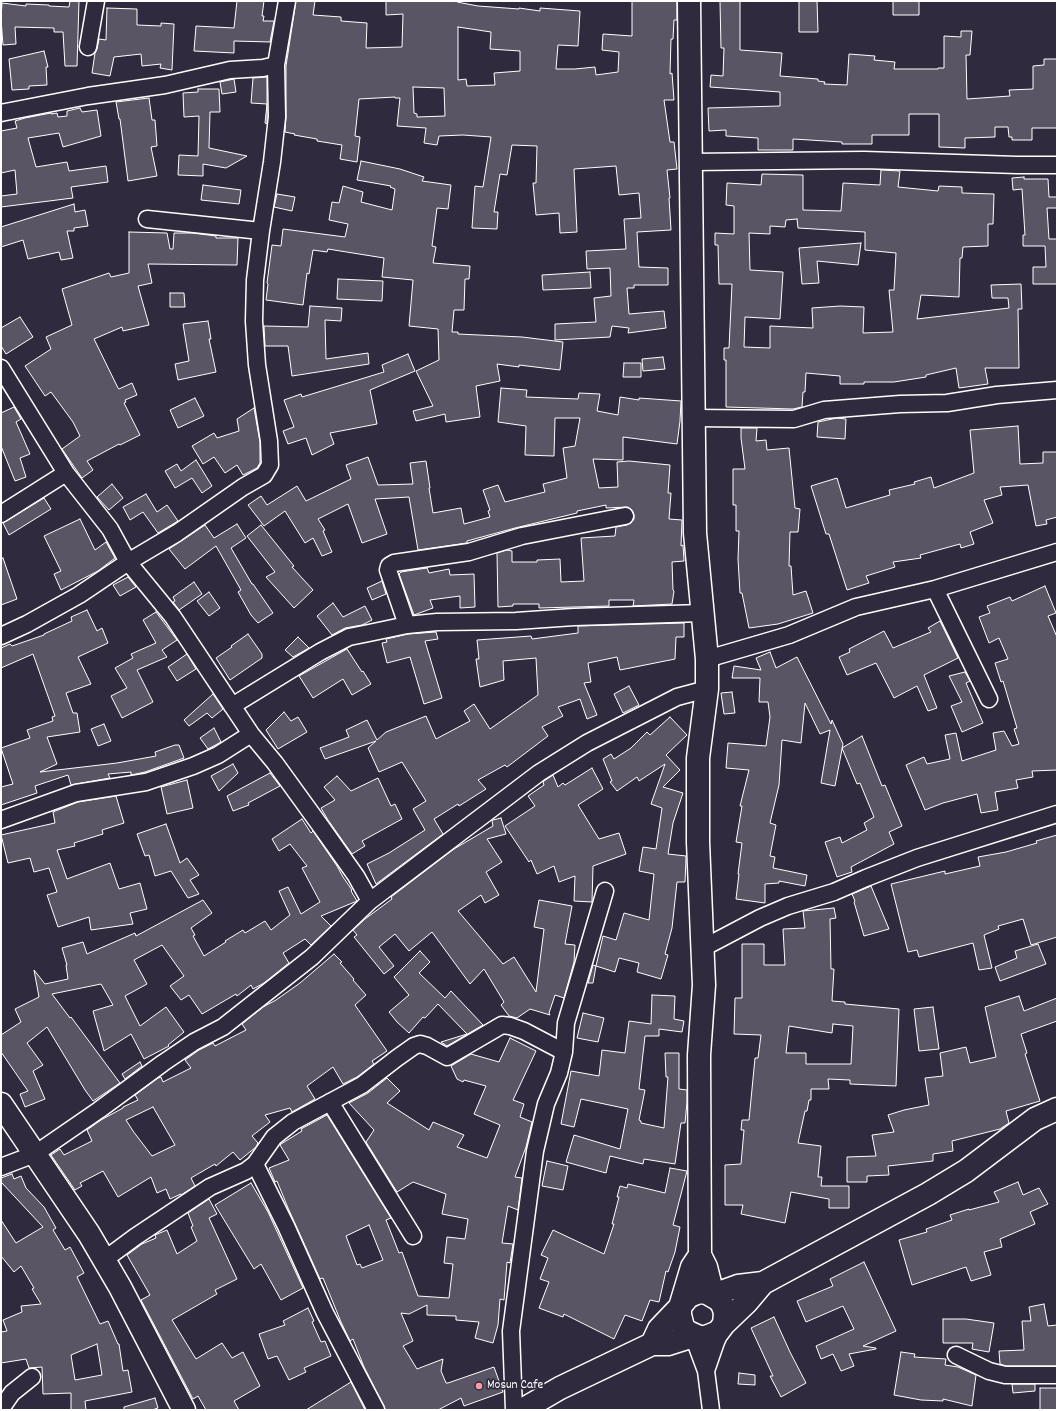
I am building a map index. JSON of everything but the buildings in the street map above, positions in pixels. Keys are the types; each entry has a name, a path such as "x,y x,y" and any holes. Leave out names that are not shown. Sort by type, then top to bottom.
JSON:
{"street":[{"path":"88,47 96,1"},
{"path":"1,636 79,595 128,562 177,533 238,490 264,475 270,465 269,441 257,365 254,321 255,280 278,117 276,64 287,1"},
{"path":"689,1 695,533 707,659 707,689 698,758 698,842 704,985 700,1055 700,1255 706,1267 713,1295"},
{"path":"1,113 88,96 165,85 230,70 263,68 276,64"},
{"path":"691,162 864,160 1057,165"},
{"path":"147,219 261,231"},
{"path":"1,368 66,473 110,529 128,562 173,617 251,734 275,763 356,876 370,901"},
{"path":"694,418 794,419 824,410 900,404 947,403 997,395 1057,390"},
{"path":"1,514 66,473"},
{"path":"407,625 388,570 389,566 394,563 468,552 522,536 625,516"},
{"path":"707,659 789,635 856,607 935,589 1057,552"},
{"path":"935,589 990,699"},
{"path":"232,706 320,652 350,637 407,625 437,622 516,622 574,617 702,613"},
{"path":"1,1167 30,1156 99,1110 194,1042 223,1027 312,957 370,901 539,774 587,743 676,697 707,689"},
{"path":"1,820 76,793 146,782 186,768 218,754 251,734"},
{"path":"703,948 760,918 788,906 834,892 917,858 1057,814"},
{"path":"514,1410 511,1330 535,1151 546,1104 559,1072 564,1052 566,1023 604,891"},
{"path":"104,1260 135,1237 210,1187 246,1171 255,1164 274,1137 293,1122 362,1085 414,1046 420,1044 427,1046 447,1057 502,1025 524,1031 564,1052"},
{"path":"330,1102 413,1236"},
{"path":"1,1104 30,1156 90,1255 173,1410"},
{"path":"713,1295 738,1286 763,1283 928,1194 966,1171 1035,1119 1057,1110"},
{"path":"1,1122 30,1156 89,1234 120,1286 184,1410"},
{"path":"255,1164 286,1226 325,1313 376,1410"},
{"path":"700,1255 692,1267 680,1307 683,1327 693,1336 696,1341 706,1371 711,1410"},
{"path":"522,1410 560,1388 652,1344 668,1344 693,1336 699,1338 712,1336 718,1332 724,1324 747,1302 763,1283"},
{"path":"652,1344 659,1329 688,1297 694,1294 707,1293 713,1295 723,1306 725,1313 724,1324 706,1371"},
{"path":"956,1355 989,1371 1005,1375 1057,1375"},
{"path":"2,1410 12,1393 32,1377"}],"place":[{"name":"Mosun Cafe","path":"479,1386"}]}
